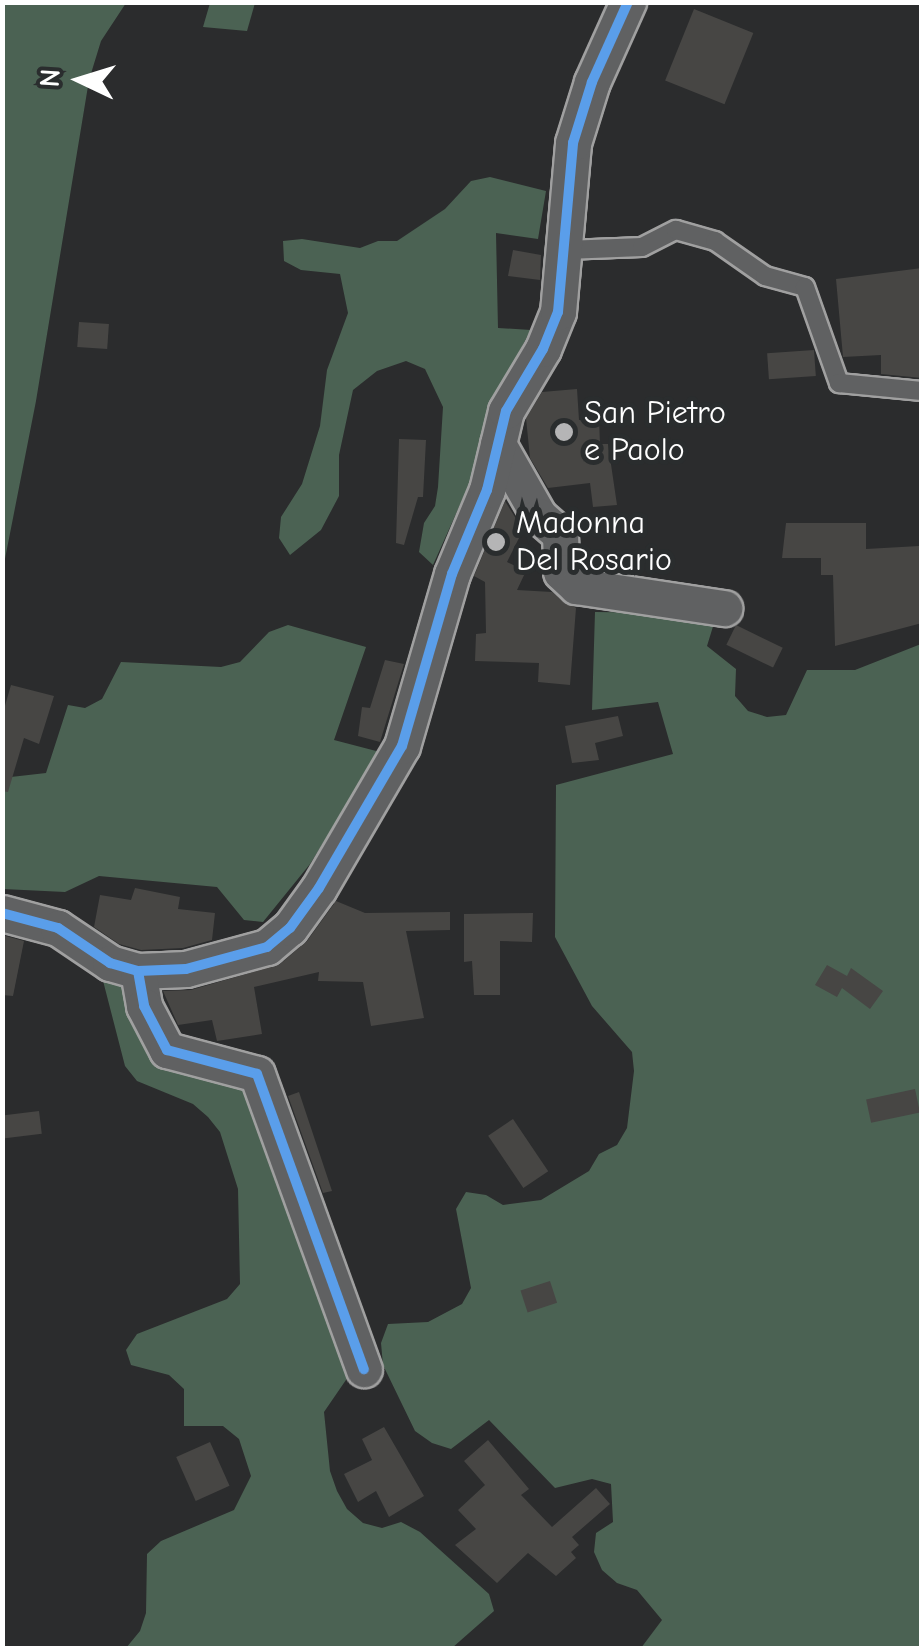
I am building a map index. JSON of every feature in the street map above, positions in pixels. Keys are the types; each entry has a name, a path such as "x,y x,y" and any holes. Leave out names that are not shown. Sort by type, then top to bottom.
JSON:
{"street":[{"path":"2,913 58,928 110,964 138,971 186,969 267,947 290,928 319,888 402,746 452,574 487,490 506,411 543,349 558,312 573,143 592,82 628,2"},
{"path":"498,444 539,516 560,534 561,572 576,586 724,608"},
{"path":"138,971 144,1006 167,1050 257,1074 364,1369"}],"lane":[{"path":"566,250 642,247 676,230 715,241 764,276 805,286 839,383 922,391"}],"green space":[{"path":"3,2 126,3 101,41 89,80 36,401 3,569"},
{"path":"210,3 255,3 247,31 203,27"},
{"path":"490,177 546,191 538,239 496,233 498,328 531,330 487,410 472,478 433,565 419,552 424,523 435,506 443,407 425,369 406,361 377,371 353,390 339,455 339,496 321,530 290,555 279,538 281,517 302,484 320,426 327,370 348,313 340,274 301,270 284,261 283,241 302,239 360,248 378,241 397,241 445,209 471,181"},
{"path":"595,612 684,613 715,620 707,646 736,669 735,696 748,711 767,717 786,715 807,670 855,670 921,644 921,1648 641,1648 662,1620 637,1590 617,1583 602,1570 594,1552 596,1533 613,1522 611,1484 592,1479 555,1488 489,1420 451,1449 432,1443 415,1431 383,1365 381,1343 388,1324 428,1322 462,1304 471,1288 456,1209 466,1192 486,1195 503,1205 541,1200 589,1171 599,1154 617,1145 627,1128 634,1071 632,1052 592,1006 555,937 556,785 673,754 658,702 592,710"},
{"path":"288,625 366,647 334,740 380,752 310,864 263,922 244,920 217,887 99,876 65,892 3,889 2,778 46,773 68,705 85,708 102,699 121,662 221,667 240,662 269,632"},
{"path":"101,973 125,985 136,1029 152,1058 229,1075 250,1093 348,1377 324,1412 330,1471 337,1491 347,1509 363,1523 382,1528 401,1522 420,1532 489,1594 494,1611 452,1648 126,1648 140,1631 146,1613 147,1554 161,1541 234,1510 251,1476 239,1439 223,1426 184,1426 184,1389 169,1375 131,1365 126,1350 137,1334 227,1299 240,1284 238,1189 220,1132 208,1117 193,1104 137,1081 125,1066"}],"building":[{"path":"694,9 753,33 724,104 665,80"},
{"path":"513,250 541,255 540,280 508,276"},
{"path":"922,268 922,378 881,374 881,355 843,357 836,279"},
{"path":"79,322 109,324 107,349 77,347"},
{"path":"814,350 816,376 769,379 767,353"},
{"name":"San Pietro e Paolo","path":"577,389 579,420 599,418 600,444 608,444 617,505 593,507 590,483 548,488 530,458 526,418 542,392"},
{"path":"399,439 426,440 423,497 418,497 404,545 396,543"},
{"path":"505,501 523,530 507,562 526,571 517,590 552,592 576,608 570,685 538,682 539,663 475,661 476,634 486,633 485,582 474,576"},
{"path":"786,523 866,523 866,549 919,546 922,623 835,646 833,575 821,575 821,558 782,558"},
{"path":"736,625 783,648 773,668 726,645"},
{"path":"385,660 404,664 380,742 358,736 362,707 370,708"},
{"path":"11,685 54,696 39,744 24,738 8,792 2,791 2,716"},
{"path":"618,716 623,736 595,743 599,760 572,763 565,726"},
{"path":"135,888 180,897 178,909 215,913 212,940 183,948 141,950 119,944 94,927 100,895 131,900"},
{"path":"336,901 365,913 450,912 450,930 406,931 424,1018 371,1026 363,982 318,981 319,972 254,987 262,1034 217,1041 212,1020 178,1025 163,991 191,990 280,964 307,941"},
{"path":"533,913 532,942 500,941 500,995 474,995 472,961 464,962 464,914"},
{"path":"2,935 24,941 13,996 2,995"},
{"path":"827,965 847,976 851,968 883,991 870,1009 842,988 837,997 815,985"},
{"path":"915,1089 920,1112 871,1123 866,1099"},
{"path":"299,1092 332,1191 323,1193 288,1096"},
{"path":"39,1111 42,1134 5,1138 2,1116"},
{"path":"513,1119 548,1171 523,1188 488,1136"},
{"path":"550,1281 557,1303 528,1312 521,1291"},
{"path":"384,1427 424,1496 389,1517 376,1491 358,1502 344,1474 372,1460 362,1439"},
{"path":"488,1440 529,1489 521,1495 552,1527 596,1488 610,1504 572,1537 579,1545 571,1552 576,1558 556,1576 528,1553 497,1583 455,1545 476,1529 458,1510 485,1485 464,1461"},
{"path":"210,1442 230,1486 196,1501 176,1457"}],"cycle path":[{"path":"2,913 58,928 110,963 138,971 186,969 267,947 290,928 319,888 402,746 452,574 487,490 506,411 543,349 558,312 573,143 592,82 628,2"},
{"path":"138,971 144,1006 167,1050 257,1074 364,1369"}],"place":[{"name":"San Pietro e Paolo","path":"564,432"},
{"name":"Madonna Del Rosario","path":"496,542"}]}
